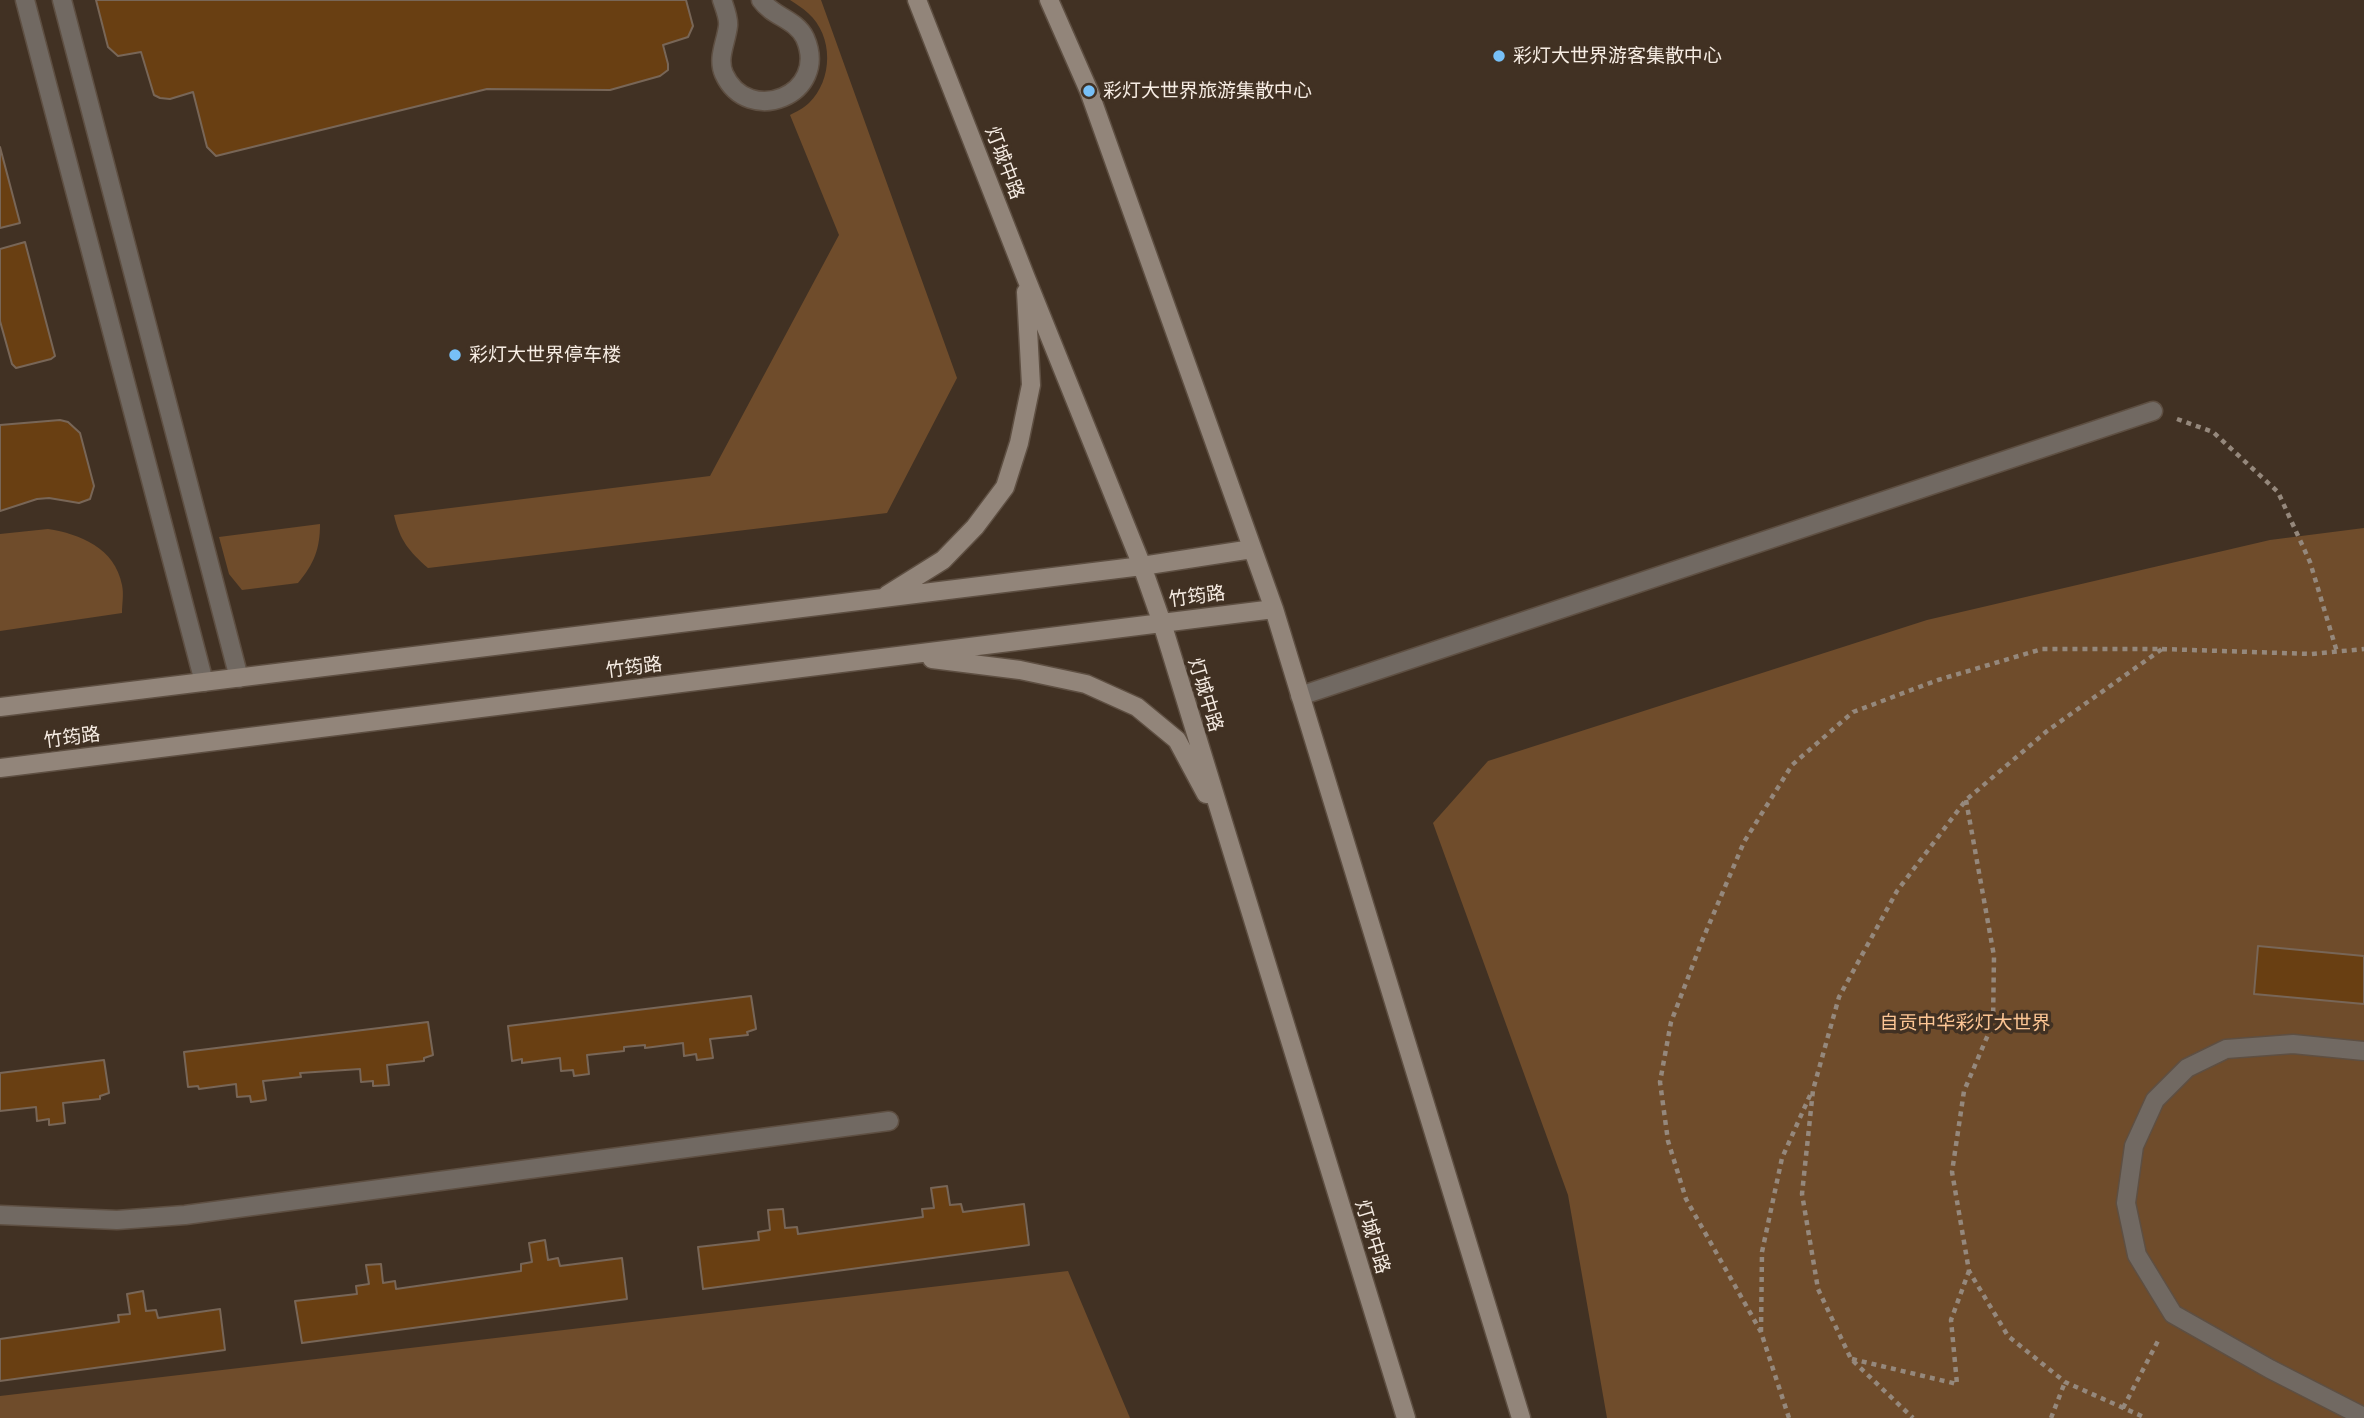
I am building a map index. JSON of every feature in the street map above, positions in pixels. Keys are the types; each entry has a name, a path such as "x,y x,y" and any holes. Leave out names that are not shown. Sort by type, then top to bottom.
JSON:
{"main road":[{"name":"灯城中路","path":"918,0 1142,566 1162,623 1406,1418"},
{"path":"1049,0 1089,91 1274,609 1521,1418"},
{"path":"882,598 943,560 975,527 1005,487 1019,443 1031,385 1026,278"},
{"name":"竹筠路","path":"0,708 1142,566 1252,549"},
{"name":"竹筠路","path":"0,768 1274,609"},
{"path":"904,655 1020,670 1086,684 1137,707 1177,740 1223,828"}],"lane":[{"path":"25,0 204,682"},
{"path":"62,0 239,678"},
{"path":"722,0 728,20 722,51 723,72 738,92 760,101 775,101 800,87 809,70 809,52 797,27 769,11 761,0"},
{"path":"1300,696 2153,411"},
{"path":"2364,1051 2292,1044 2226,1049 2187,1068 2155,1100 2134,1146 2126,1203 2137,1255 2173,1314 2270,1369 2364,1417"},
{"path":"0,1215 117,1220 185,1215 888,1121"}],"path":[{"path":"2153,411 2213,432 2278,492 2309,562 2337,652"},
{"path":"1789,1418 1761,1332 1686,1199 1668,1141 1660,1082 1671,1021 1702,941 1745,842 1792,765 1853,712 1938,680 2042,649 2162,649 2311,654 2364,649"},
{"path":"1761,1332 1762,1252 1782,1158 1813,1090 1839,998 1897,891 1966,800 2047,731 2162,649"},
{"path":"1966,800 1994,956 1993,1023 1964,1091 1952,1172 1969,1271 2008,1336 2065,1382 2146,1418"},
{"path":"1813,1090 1802,1194 1818,1289 1851,1359 1913,1418"},
{"path":"1851,1359 1957,1384 1951,1320 1969,1271"},
{"path":"2123,1408 2173,1314"},
{"path":"2051,1418 2065,1382"}],"green space":[{"path":"790,0 821,0 957,378 887,513 428,568 406,545 394,515 710,476 839,235 790,115 807,105 823,82 826,46 816,23 806,11"},
{"path":"320,524 315,556 298,583 242,590 229,574 219,537"},
{"name":"自贡中华彩灯大世界","path":"2364,528 2364,1418 1607,1418 1568,1195 1433,823 1488,761 1927,620 2270,540"},
{"path":"48,529 84,539 104,552 112,561 122,585 122,613 0,631 0,534"},
{"path":"1068,1271 1130,1418 0,1418 0,1396"}],"building":[{"path":"96,0 686,0 693,26 688,37 663,45 668,70 660,76 610,90 487,89 216,156 207,147 193,92 170,99 154,95 141,52 118,56 108,47"},
{"path":"0,147 20,223 0,228"},
{"path":"25,242 55,356 16,368 12,364 0,321 0,249"},
{"path":"60,420 68,422 80,433 94,486 90,499 79,503 49,498 37,499 0,511 0,425"},
{"path":"2258,946 2364,956 2364,1004 2254,994"},
{"path":"751,996 756,1029 747,1032 748,1035 710,1039 713,1058 697,1060 696,1054 684,1056 683,1043 645,1048 645,1045 624,1047 624,1051 587,1055 589,1074 574,1076 573,1070 561,1071 560,1058 522,1063 522,1059 512,1061 508,1026"},
{"path":"428,1022 433,1055 424,1058 424,1061 387,1065 389,1085 373,1086 373,1081 361,1082 360,1069 300,1073 301,1077 263,1081 266,1100 251,1102 250,1096 237,1097 236,1084 199,1089 198,1086 188,1087 184,1052"},
{"path":"104,1060 109,1093 100,1096 100,1099 63,1103 65,1123 49,1125 49,1119 37,1121 36,1107 0,1111 0,1073"},
{"path":"947,1186 950,1205 961,1204 963,1212 1024,1204 1029,1245 703,1289 698,1247 759,1240 758,1232 770,1230 768,1210 783,1209 785,1228 797,1227 798,1234 923,1217 922,1209 934,1208 931,1188"},
{"path":"545,1240 548,1260 558,1258 560,1266 622,1258 627,1299 302,1343 295,1301 357,1294 356,1286 369,1284 366,1265 381,1264 383,1283 395,1281 396,1289 521,1271 521,1264 532,1262 529,1243"},
{"path":"143,1291 146,1311 156,1310 158,1318 220,1309 225,1350 0,1381 0,1339 119,1322 118,1315 130,1314 127,1294"}],"place":[{"name":"彩灯大世界游客集散中心","path":"1499,56"},
{"name":"彩灯大世界旅游集散中心","path":"1089,91"},
{"name":"彩灯大世界停车楼","path":"455,355"}]}
